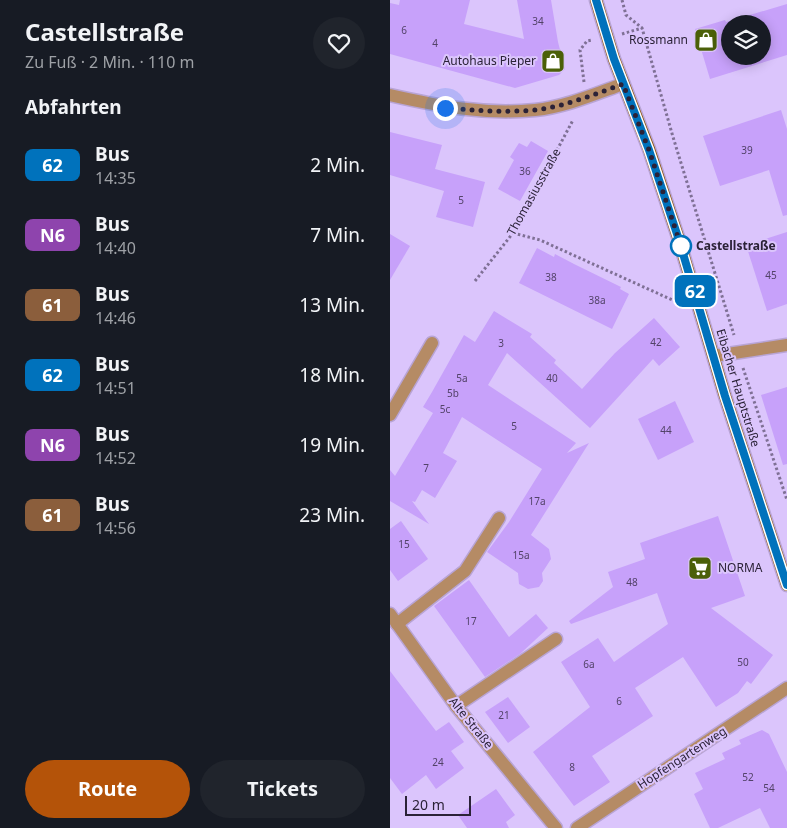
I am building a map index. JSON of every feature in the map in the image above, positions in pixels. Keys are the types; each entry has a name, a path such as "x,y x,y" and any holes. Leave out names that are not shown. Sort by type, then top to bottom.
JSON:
{"main road":[{"name":"Eibacher Hauptstraße","path":"596,0 606,36 649,150 702,313 725,396 787,585"}],"street":[{"path":"390,95 445,108 488,112 535,110 623,84"},
{"path":"390,415 432,343"},
{"path":"714,356 787,346"},
{"path":"393,619 464,570 499,518"},
{"name":"Alte Straße","path":"393,619 456,706 556,828"},
{"path":"456,706 556,638"},
{"name":"Hopfengartenweg","path":"577,828 787,688"}],"path":[{"path":"622,0 626,15 642,28 738,352 787,500"},
{"path":"618,35 642,28"},
{"path":"585,94 580,50 587,41"},
{"name":"Thomasiusstraße","path":"475,281 512,233 585,94"},
{"path":"512,233 540,240 702,313"}],"building":[{"path":"400,0 470,0 464,24 524,39 517,0 551,0 565,69 559,75 515,88 390,54 390,3 399,5"},
{"path":"787,4 787,55 771,60 771,15 750,15"},
{"path":"721,21 721,65 755,65 710,79 695,29"},
{"path":"781,110 787,129 787,215 783,216 769,170 720,186 703,136"},
{"path":"390,132 442,145 435,169 485,182 473,227 436,217 444,191 390,175"},
{"path":"531,141 548,151 520,201 498,189 514,160 510,157 519,143 527,147"},
{"path":"787,232 787,304 767,311 746,245"},
{"path":"390,234 410,246 390,280"},
{"path":"537,248 554,257 555,254 621,287 620,289 629,294 612,329 519,283"},
{"path":"494,311 532,334 530,337 556,360 554,363 582,389 615,353 654,318 680,347 659,366 653,359 590,428 507,353 488,385 576,443 567,453 589,443 531,535 549,549 551,559 542,573 543,581 539,587 528,589 519,584 518,573 487,552 509,522 542,469 462,417 443,453 457,461 435,498 422,490 415,502 412,501 429,524 390,501 390,470 395,476 433,413 423,407 464,335 475,342"},
{"path":"787,387 787,464 783,465 761,395"},
{"path":"675,401 694,442 658,460 638,419"},
{"path":"718,516 745,596 711,608 773,655 751,684 747,681 738,693 716,707 683,657 635,688 653,716 592,756 610,782 574,806 533,752 590,707 561,662 598,638 614,662 668,624 657,593 571,624 569,621 613,587 608,572 645,559 640,543"},
{"path":"401,521 428,559 398,581 390,570 390,529"},
{"path":"469,580 509,637 536,614 548,628 520,654 485,677 434,606"},
{"path":"390,671 436,731 449,722 464,742 451,751 464,768 436,789 426,775 402,794 390,778"},
{"path":"508,697 530,727 508,743 485,712"},
{"path":"762,730 769,734 787,772 787,828 770,828 760,808 718,828 710,828 694,794 703,789 695,773 725,759 722,753 741,744 739,740"},
{"path":"496,789 515,815 506,822 509,828 467,828 458,815"}],"bus line":[{"name":"62","path":"596,0 614,59 649,150 679,240 725,396 787,585"}],"place":[{"name":"Rossmann","path":"706,40"},
{"name":"Autohaus Pieper","path":"553,61"},
{"name":"Castellstraße","path":"681,246"},
{"name":"NORMA","path":"700,568"}],"route":[{"path":"445,108 488,112 535,110 585,98 623,84 649,150 681,246"}]}
